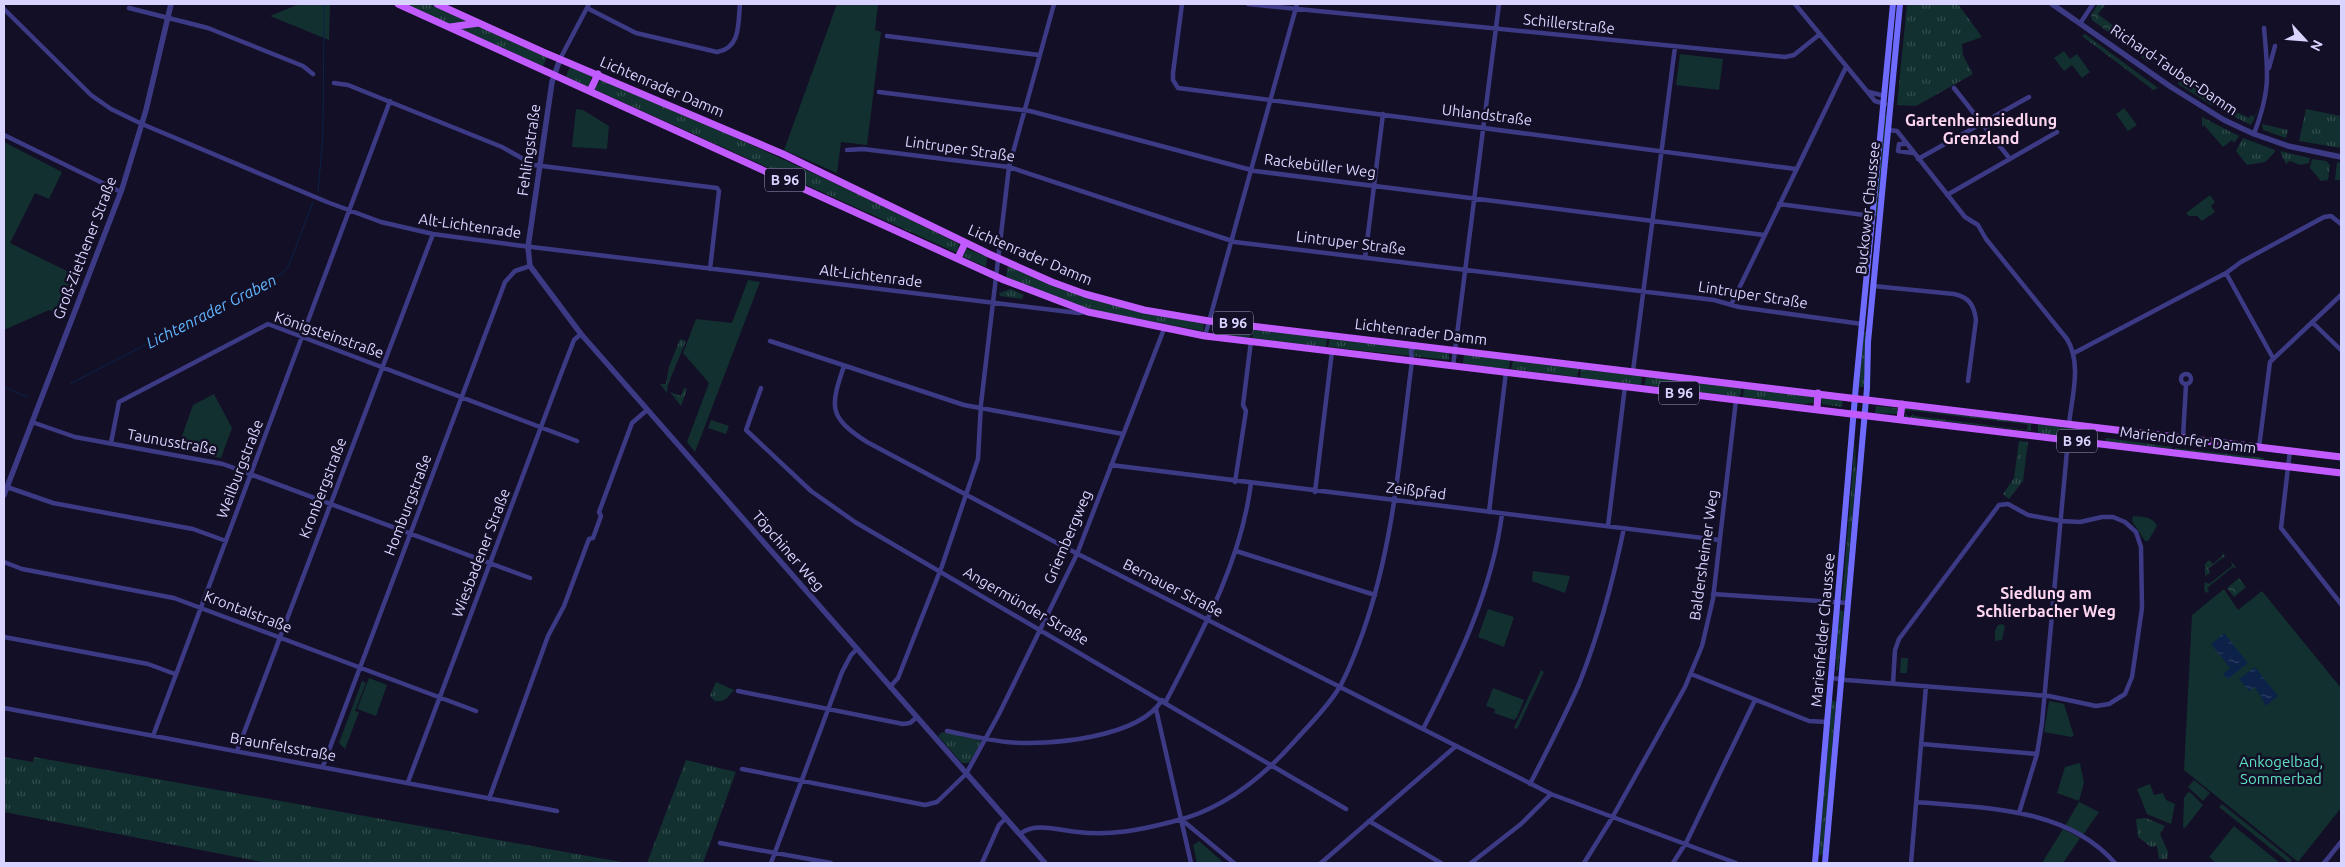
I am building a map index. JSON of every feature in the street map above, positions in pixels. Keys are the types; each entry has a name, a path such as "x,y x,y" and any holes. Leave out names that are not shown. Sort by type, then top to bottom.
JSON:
{"main road":[{"name":"Lichtenrader Damm","path":"398,4 996,276 1088,312 1205,336 1854,413"},
{"name":"Lichtenrader Damm","path":"437,4 560,59 783,154 965,243 1085,294 1144,310 1209,321 1865,400"},
{"name":"Buckower Chaussee","path":"1888,96 1893,4"},
{"name":"Buckower Chaussee","path":"1855,398 1872,216 1900,4"},
{"path":"450,28 479,23"},
{"path":"590,91 598,74"},
{"name":"Buckower Chaussee","path":"1864,415 1867,350 1888,130 1887,104"},
{"path":"958,258 965,243"},
{"path":"1817,408 1818,393"},
{"name":"Marienfelder Chaussee","path":"1815,863 1855,398"},
{"name":"Mariendorfer Damm","path":"1865,400 2341,457"},
{"path":"1900,419 1902,404"},
{"name":"Mariendorfer Damm","path":"1854,413 2341,473"},
{"name":"Marienfelder Chaussee","path":"1825,863 1864,415"}],"street":[{"name":"Groß-Ziethener Straße","path":"4,495 121,192 142,124 171,4"},
{"path":"560,59 588,6 636,34 717,52 728,49 736,40 740,4"},
{"path":"890,687 898,678 940,570 980,453 980,409 1009,167 1054,4"},
{"name":"Uhlandstraße","path":"1182,4 1173,74 1175,86 1178,88 1201,93 1383,114 1796,169"},
{"name":"Schillerstraße","path":"1248,4 1296,6 1496,29 1785,57 1794,55 1820,34"},
{"path":"1452,366 1499,4"},
{"path":"1795,4 1875,101 1887,104"},
{"name":"Richard-Tauber-Damm","path":"2052,4 2081,22 2185,96 2224,120 2254,134 2316,152 2341,156"},
{"path":"2081,22 2093,4"},
{"path":"1205,336 1296,6"},
{"path":"129,8 215,31 303,66 313,74"},
{"name":"Alt-Lichtenrade","path":"4,9 91,95 142,124 349,211 380,222 433,234 528,247 992,302"},
{"path":"2254,134 2267,95 2268,72 2264,28"},
{"path":"887,36 1039,55"},
{"path":"2268,72 2275,46"},
{"path":"1633,371 1675,47"},
{"name":"Fehlingstraße","path":"528,247 553,75 560,59"},
{"path":"1731,305 1846,67"},
{"path":"334,84 348,85 390,101 502,147 539,167 717,188 719,191 710,269"},
{"path":"1954,88 2010,159"},
{"path":"1865,90 1888,96"},
{"name":"Rackebüller Weg","path":"879,92 1024,110 1251,170 1764,235"},
{"path":"1918,159 2029,97"},
{"name":"Weilburgstraße","path":"153,736 390,101"},
{"path":"1365,258 1383,114"},
{"path":"1888,130 1897,131 1905,144 1965,217 1978,225 1986,239 2067,339 2074,353 2076,371 2070,424"},
{"path":"1947,195 2057,132"},
{"path":"4,135 121,192"},
{"path":"1905,144 1899,144 1898,150 1913,153"},
{"name":"Lintruper Straße","path":"848,150 864,149 1009,167 1042,176 1231,241 1714,300 1731,305 1862,324"},
{"path":"1779,204 1872,216"},
{"path":"2074,353 2226,273 2289,235 2324,218 2330,216 2341,224"},
{"name":"Kronbergstraße","path":"237,751 433,234"},
{"path":"528,247 530,266"},
{"name":"Töpchiner Weg","path":"530,266 581,334 1045,863"},
{"name":"Homburgstraße","path":"324,766 505,282 515,271 530,266"},
{"path":"2226,273 2274,358"},
{"path":"1873,286 1954,294 1967,298 1975,311 1976,320 1968,381"},
{"path":"2259,447 2269,365 2274,358 2341,295"},
{"name":"Lichtenrader Damm","path":"992,302 1078,313 1088,312"},
{"path":"2312,322 2341,350"},
{"name":"Königsteinstraße","path":"111,443 119,402 268,324 577,441"},
{"name":"Griembergweg","path":"966,774 1078,554 1164,329"},
{"name":"Wiesbadener Straße","path":"408,782 574,340 581,334"},
{"path":"770,341 980,409 1108,429 1123,434"},
{"path":"1235,482 1246,411 1243,405 1251,341"},
{"path":"1020,834 1026,829 1036,827 1111,833 1136,830 1182,820 1230,798 1273,766 1340,687 1359,642 1375,596 1390,534 1412,361 1410,350 1416,346"},
{"path":"1315,492 1332,351"},
{"name":"Bernauer Straße","path":"844,366 833,401 837,415 845,426 867,442 1078,554 1550,794 1736,863"},
{"path":"1489,512 1506,372"},
{"path":"2183,438 2186,385"},
{"path":"1608,526 1625,386"},
{"name":"Angermünder Straße","path":"761,388 746,430 752,438 822,500 855,522 1346,809"},
{"name":"Baldersheimer Weg","path":"1584,863 1612,818 1691,674 1704,641 1713,594 1736,400"},
{"path":"489,799 548,636 564,606 589,539 593,538 602,516 599,512 632,423 647,410"},
{"name":"Taunusstraße","path":"32,422 76,437 223,464 530,578"},
{"path":"2019,812 2036,754 2045,696 2068,440"},
{"path":"2290,450 2281,528 2341,604"},
{"name":"Zeißpfad","path":"1111,465 1315,492 1720,540"},
{"path":"947,731 985,739 1018,743 1072,740 1136,722 1156,709 1163,702 1208,620 1236,551 1252,483"},
{"path":"7,487 53,503 193,529 226,541"},
{"path":"1832,678 1893,684 2045,696 2096,706 2110,704 2125,694 2131,682 2142,608 2141,547 2139,537 2133,528 2116,518 2102,517 2080,522 2061,521 2028,515 2008,504 2000,505 1902,633 1895,650 1893,684"},
{"path":"1423,730 1452,672 1478,607 1497,547 1502,514"},
{"path":"1530,784 1556,735 1589,658 1610,591 1624,528"},
{"path":"1236,551 1375,596"},
{"name":"Krontalstraße","path":"4,562 22,569 169,596 476,711"},
{"path":"1713,594 1848,603"},
{"path":"4,637 148,664 175,674"},
{"path":"771,863 844,666 857,649"},
{"path":"1691,674 1809,721 1827,722"},
{"path":"1911,863 1926,686"},
{"path":"738,691 903,724 910,723 917,718"},
{"path":"1673,863 1685,845 1755,700"},
{"name":"Braunfelsstraße","path":"4,708 324,766 557,811"},
{"path":"1156,709 1191,863"},
{"path":"1922,744 2036,754"},
{"path":"1321,863 1456,746"},
{"path":"742,769 929,805 937,802 966,774"},
{"path":"1471,863 1526,820 1550,794"},
{"path":"1916,802 2019,812 2046,820 2080,836 2099,848 2115,863"},
{"path":"982,863 998,825 1006,818"},
{"path":"1182,820 1234,863"},
{"path":"1369,820 1441,863"},
{"path":"2324,863 2341,842"},
{"path":"720,843 831,863"}],"green space":[{"path":"299,4 330,4 329,40 270,16"},
{"path":"405,4 429,4 547,57 543,66"},
{"path":"837,4 878,5 875,30 881,32 867,145 841,142 837,173 784,150"},
{"path":"1907,4 1958,4 1982,37 1962,44 1963,55 1973,74 1916,106 1897,105"},
{"path":"2098,4 2106,4 2098,14 2154,57 2148,62 2092,20 2091,15"},
{"path":"2085,34 2158,88 2151,91 2152,89 2082,36"},
{"path":"2064,51 2070,59 2077,54 2090,72 2082,78 2072,65 2064,71 2054,58"},
{"path":"1680,54 1723,59 1719,90 1676,85"},
{"path":"570,67 592,76 588,87 566,76"},
{"path":"2181,78 2216,102 2213,106 2178,84"},
{"path":"601,79 782,158 871,200 959,244 957,253 596,90 594,88"},
{"path":"2222,105 2249,118 2251,115 2254,117 2260,106 2251,125 2219,109"},
{"path":"2124,108 2137,125 2128,131 2116,114"},
{"path":"576,109 583,110 609,126 607,149 572,147"},
{"path":"2306,109 2341,116 2341,148 2299,141"},
{"path":"1885,115 1887,115 1878,216 1875,216"},
{"path":"2202,117 2239,136 2234,143 2232,140 2223,147 2204,125 2202,127"},
{"path":"2262,124 2288,130 2286,138 2263,130"},
{"path":"2243,138 2275,150 2275,152 2265,162 2247,165 2236,151"},
{"path":"4,142 62,172 49,199 35,193 10,243 79,277 64,316 49,310 4,330"},
{"path":"2280,151 2310,158 2309,163 2300,165 2290,161 2286,164"},
{"path":"2312,159 2326,161 2330,165 2328,180 2321,181 2310,168"},
{"path":"2337,162 2341,163 2341,180 2335,180"},
{"path":"2210,195 2215,202 2211,206 2215,212 2202,221 2197,216 2189,216 2186,213"},
{"path":"965,248 987,257 986,267 962,256"},
{"path":"1008,266 1040,280 1204,323 1203,331 1102,312 1067,302 1006,277"},
{"path":"748,280 760,282 695,452 687,442 709,383 683,353 696,319 732,323"},
{"path":"1011,289 1024,295 1022,299 1000,296 999,293"},
{"path":"1217,324 1251,328 1250,338 1214,334"},
{"path":"1254,328 1327,337 1326,347 1252,338"},
{"path":"1864,332 1866,332 1864,387 1859,387"},
{"path":"1330,338 1449,353 1449,360 1328,347"},
{"path":"680,339 686,341 668,384 667,393 660,384 666,384 669,367"},
{"path":"1464,354 1510,359 1509,369 1463,364"},
{"path":"1513,360 1579,368 1577,377 1511,369"},
{"path":"1581,368 1642,375 1641,385 1580,378"},
{"path":"1646,376 1742,387 1740,397 1645,385"},
{"path":"1744,387 1815,397 1814,403 1802,404 1743,397"},
{"path":"684,388 687,389 681,406 670,392 681,396"},
{"path":"214,394 232,428 221,458 177,450 193,405"},
{"path":"1821,398 1843,399 1842,407 1822,404"},
{"path":"1876,406 1897,408 1898,414 1875,413"},
{"path":"1905,408 2031,423 2031,431 1905,417","holes":["1906,410 2024,424 2028,425 2027,430 1915,416 1913,414 1910,417 1905,414"]},
{"path":"711,420 729,426 726,434 708,428"},
{"path":"2038,424 2098,431 2095,440 2038,433"},
{"path":"2106,438 2172,447 2172,449 2105,441"},
{"path":"2019,441 2028,442 2023,481 2009,499 2003,494 2014,478"},
{"path":"1855,442 1856,475 1845,600 1842,600"},
{"path":"2175,448 2264,458 2264,460 2175,450"},
{"path":"2133,516 2153,520 2157,526 2148,541 2145,541 2132,521"},
{"path":"2221,551 2228,559 2225,556 2208,569 2210,573 2205,576 2205,564 2209,560 2213,564 2223,555"},
{"path":"2231,561 2237,569 2233,567 2207,588 2209,591 2206,593 2204,589 2205,582 2209,584 2232,566"},
{"path":"1533,571 1570,576 1565,593 1532,581"},
{"path":"2239,578 2246,587 2234,597 2227,588"},
{"name":"Ankogelbad, Sommerbad","path":"2224,589 2238,610 2262,591 2341,688 2341,808 2298,862 2184,770 2192,615"},
{"path":"1488,609 1514,617 1504,647 1478,637"},
{"path":"1839,610 1844,611 1838,671 1836,670"},
{"path":"2002,624 2005,626 2002,640 1995,641 1995,631 1998,625"},
{"path":"1901,658 1908,658 1907,673 1900,673"},
{"path":"1541,670 1544,672 1517,729 1514,728"},
{"path":"369,678 387,685 376,716 357,709"},
{"path":"362,681 366,683 355,711 359,712 345,749 339,743"},
{"path":"716,682 734,690 724,700 715,701 710,696"},
{"path":"1493,688 1524,700 1514,720 1494,713 1495,709 1486,706"},
{"path":"1832,700 1836,702 1823,854 1819,856"},
{"path":"2049,701 2064,704 2074,736 2044,732"},
{"path":"942,732 980,740 981,743 969,763 962,763 938,736"},
{"path":"4,757 33,762 34,757 627,863 267,863 4,812"},
{"path":"686,760 736,772 703,863 647,863"},
{"path":"2080,763 2084,783 2079,801 2057,793 2065,767"},
{"path":"2194,780 2210,793 2203,801 2188,787"},
{"path":"2150,784 2154,795 2163,793 2166,800 2175,804 2171,824 2147,814 2137,789"},
{"path":"2188,792 2203,805 2185,828 2183,827 2184,798"},
{"path":"2079,802 2099,812 2083,835 2065,826"},
{"path":"2222,804 2292,860 2289,863 2219,807"},
{"path":"2146,818 2165,826 2160,834 2168,852 2167,859 2159,859 2157,846 2151,847 2138,837 2136,819"},
{"path":"2234,826 2280,863 2216,863 2209,857"},
{"path":"2063,829 2080,838 2063,863 2042,863"},
{"path":"1199,841 1224,863 1197,863 1193,845"}],"water":[{"path":"2224,633 2248,663 2228,679 2223,674 2230,668 2211,644"},
{"path":"2255,667 2278,696 2266,706 2255,687 2249,691 2239,679"}],"waterway":[{"name":"Lichtenrader Graben","path":"318,191 323,136 324,4"},
{"name":"Lichtenrader Graben","path":"70,384 283,273 289,265 313,202"},
{"name":"Lichtenrader Graben","path":"4,387 27,397"}],"district":[{"name":"Gartenheimsiedlung Grenzland","path":"1981,129"},
{"name":"Siedlung am Schlierbacher Weg","path":"2046,602"}]}
